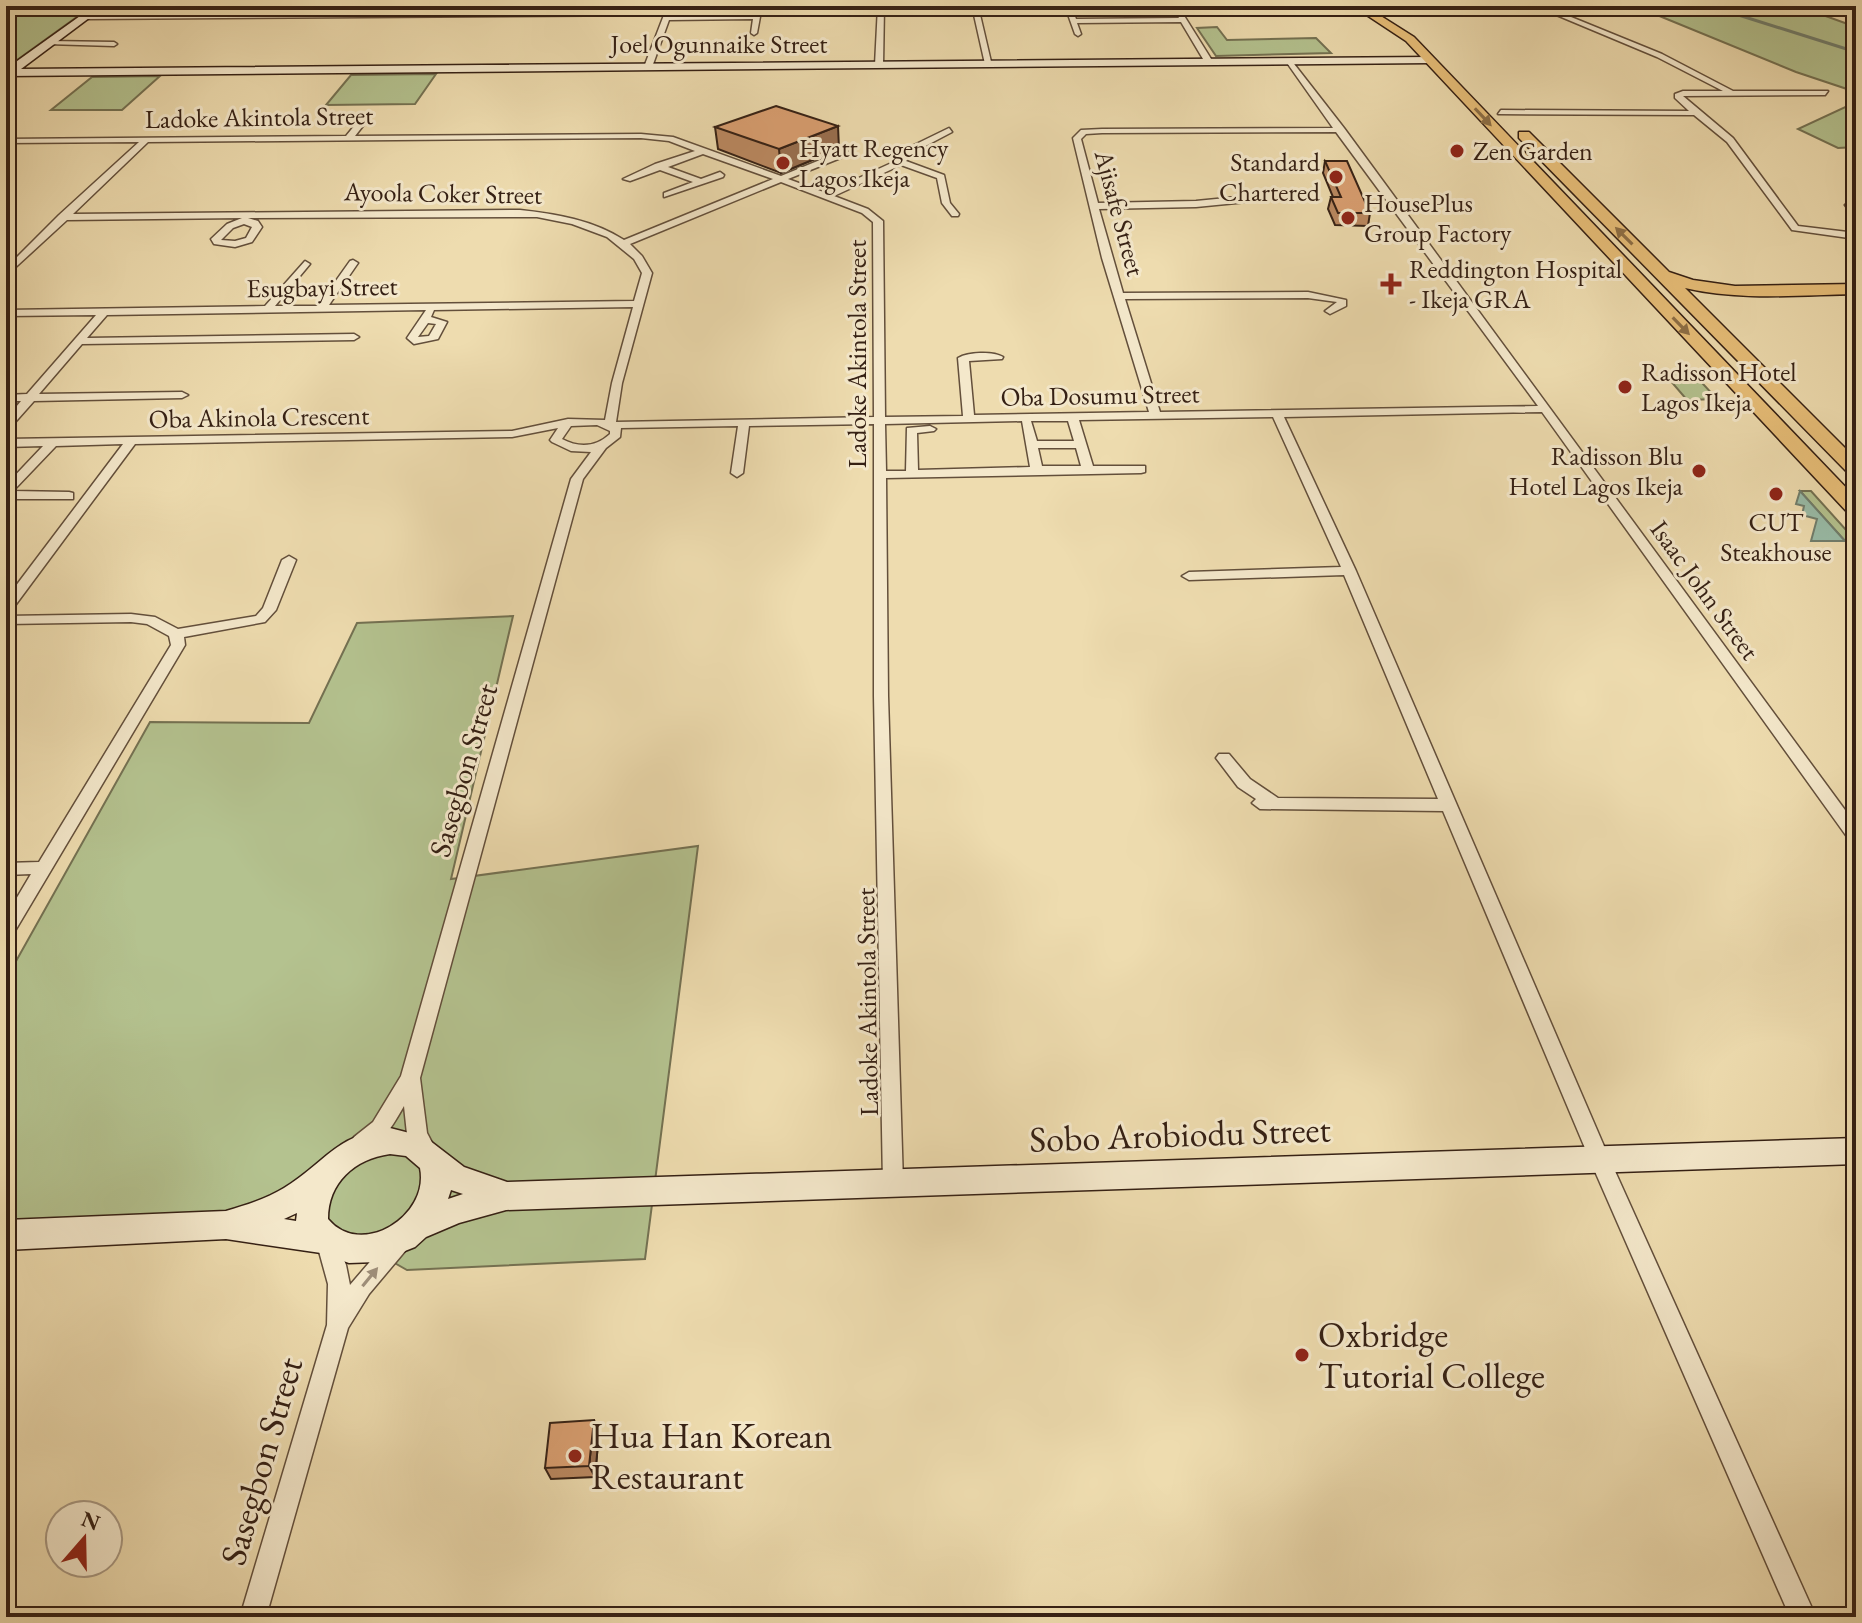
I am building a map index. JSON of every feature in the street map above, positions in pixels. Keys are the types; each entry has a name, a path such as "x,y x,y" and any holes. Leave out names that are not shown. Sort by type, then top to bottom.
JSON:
{"main road":[{"path":"1358,6 1410,39 1856,510"},
{"path":"1378,6 1422,33 1828,440 1856,472"},
{"path":"1658,270 1681,283 1723,290 1856,289"},
{"path":"1709,322 1709,307 1715,300 1729,297 1856,296"},
{"path":"1789,440 1804,449 1820,452 1827,451 1828,440"},
{"path":"1825,476 1824,469 1829,467 1856,472"}],"street":[{"path":"7,73 100,6"},
{"path":"225,16 237,6"},
{"path":"337,15 346,6"},
{"path":"465,14 470,6"},
{"path":"754,33 759,6"},
{"path":"879,65 881,6"},
{"path":"975,6 989,64"},
{"path":"1068,6 1078,34"},
{"path":"1175,6 1209,62"},
{"path":"1538,6 1626,41 1730,92"},
{"path":"86,17 668,12 755,17"},
{"path":"648,67 668,12"},
{"path":"1073,21 1185,20"},
{"path":"48,43 114,44"},
{"name":"Joel Ogunnaike Street","path":"7,73 1430,60"},
{"name":"Isaac John Street","path":"1288,62 1341,130 1856,837"},
{"path":"1825,93 1678,94 1693,113 1720,129 1730,140 1795,228 1856,236"},
{"path":"1501,112 1693,113"},
{"path":"318,133 333,114 363,120 349,138"},
{"path":"826,197 901,162 913,149 949,130"},
{"name":"Ajisafe Street","path":"1156,417 1077,138 1084,132 1341,130"},
{"name":"Ladoke Akintola Street","path":"6,141 627,135 670,139 865,211 878,221 882,420 881,696 893,1183"},
{"path":"6,273 146,140"},
{"path":"627,179 703,151"},
{"path":"607,443 616,430 612,424 617,383 647,273 642,259 625,243 845,153"},
{"path":"901,162 941,177 946,203 955,214"},
{"path":"658,166 701,182"},
{"path":"667,195 720,175"},
{"path":"1094,206 1196,204 1296,194"},
{"path":"1856,205 1849,205 1856,216"},
{"name":"Ayoola Coker Street","path":"62,217 538,215 586,227 625,243"},
{"path":"321,309 353,263"},
{"path":"267,310 305,264"},
{"path":"1120,296 1308,295 1341,300 1342,304 1330,311"},
{"name":"Esugbayi Street","path":"6,313 640,304"},
{"path":"6,426 103,313"},
{"path":"78,341 354,337"},
{"path":"969,418 963,358 998,357"},
{"path":"6,398 182,395"},
{"name":"Oba Dosumu Street","path":"512,434 593,419 612,424 744,424 1544,409"},
{"path":"1277,414 1349,571 1446,805 1600,1160 1803,1617"},
{"path":"1073,418 1088,470"},
{"path":"512,434 582,449 656,424"},
{"path":"737,473 744,424"},
{"path":"912,474 911,430 1028,425 1034,470"},
{"path":"565,426 561,443 577,479"},
{"name":"Oba Akinola Crescent","path":"6,443 512,434"},
{"path":"6,608 132,440"},
{"path":"6,494 53,442"},
{"name":"Sasegbon Street","path":"340,1160 380,1128 410,1078 577,479 607,443"},
{"path":"1032,445 1080,444"},
{"path":"880,475 1141,469"},
{"path":"6,494 69,496"},
{"path":"6,620 131,618 150,620 176,634 260,619 269,610 289,560"},
{"path":"1189,576 1349,571"},
{"path":"6,931 41,868 160,678 178,645 176,634"},
{"path":"1224,758 1244,783 1267,803 1446,805"},
{"path":"6,869 41,868"},
{"name":"Sasegbon Street","path":"410,1078 417,1134 430,1158"},
{"path":"6,1235 226,1225 325,1242 345,1250 366,1250 387,1245 411,1230 428,1211 436,1194 438,1177 430,1158 412,1144 392,1141 369,1144 340,1160 306,1191 282,1205 226,1225"},
{"name":"Sobo Arobiodu Street","path":"411,1230 455,1210 506,1196 1856,1151"},
{"name":"Sobo Arobiodu Street","path":"430,1158 454,1177 506,1196"},
{"path":"325,1242 314,1227 310,1212 320,1180 340,1160"},
{"name":"Sasegbon Street","path":"338,1325 361,1287 411,1230"},
{"name":"Sasegbon Street","path":"253,1617 338,1325 342,1290 339,1269 325,1242"}],"shaded area":[{"path":"6,6 92,6 6,68"},
{"path":"1635,6 1798,6 1856,27 1856,92 1796,72"},
{"path":"1217,27 1227,40 1316,38 1331,53 1216,56 1197,28"},
{"path":"436,74 415,104 326,105 351,75"},
{"path":"160,76 122,110 51,110 92,77"},
{"path":"1856,102 1856,147 1838,148 1798,129"},
{"path":"1663,372 1692,372 1717,399 1687,400"},
{"path":"1800,491 1811,491 1856,541 1845,541"},
{"path":"1800,491 1845,541 1811,541 1817,519 1802,515 1804,506 1796,504"},
{"path":"513,616 451,879 698,846 645,1259 407,1270 300,1209 6,1222 6,979 150,722 309,723 357,623"}],"building":[{"path":"776,106 838,126 779,149 715,127"},
{"path":"1325,161 1347,161 1370,213 1338,213 1331,197 1341,197"},
{"name":"Hua Han Korean Restaurant","path":"594,1420 589,1466 545,1468 550,1423"}],"waterway":[{"path":"1710,6 1856,52"}],"place":[{"name":"Zen Garden","path":"1457,151"},
{"name":"Hyatt Regency Lagos Ikeja","path":"783,163"},
{"name":"Standard Chartered","path":"1336,177"},
{"name":"HousePlus Group Factory","path":"1348,218"},
{"name":"Reddington Hospital - Ikeja GRA","path":"1391,284"},
{"name":"Radisson Hotel Lagos Ikeja","path":"1625,387"},
{"name":"Radisson Blu Hotel Lagos Ikeja","path":"1699,471"},
{"name":"CUT Steakhouse","path":"1776,494"},
{"name":"Oxbridge Tutorial College","path":"1302,1355"},
{"name":"Hua Han Korean Restaurant","path":"575,1456"}]}
